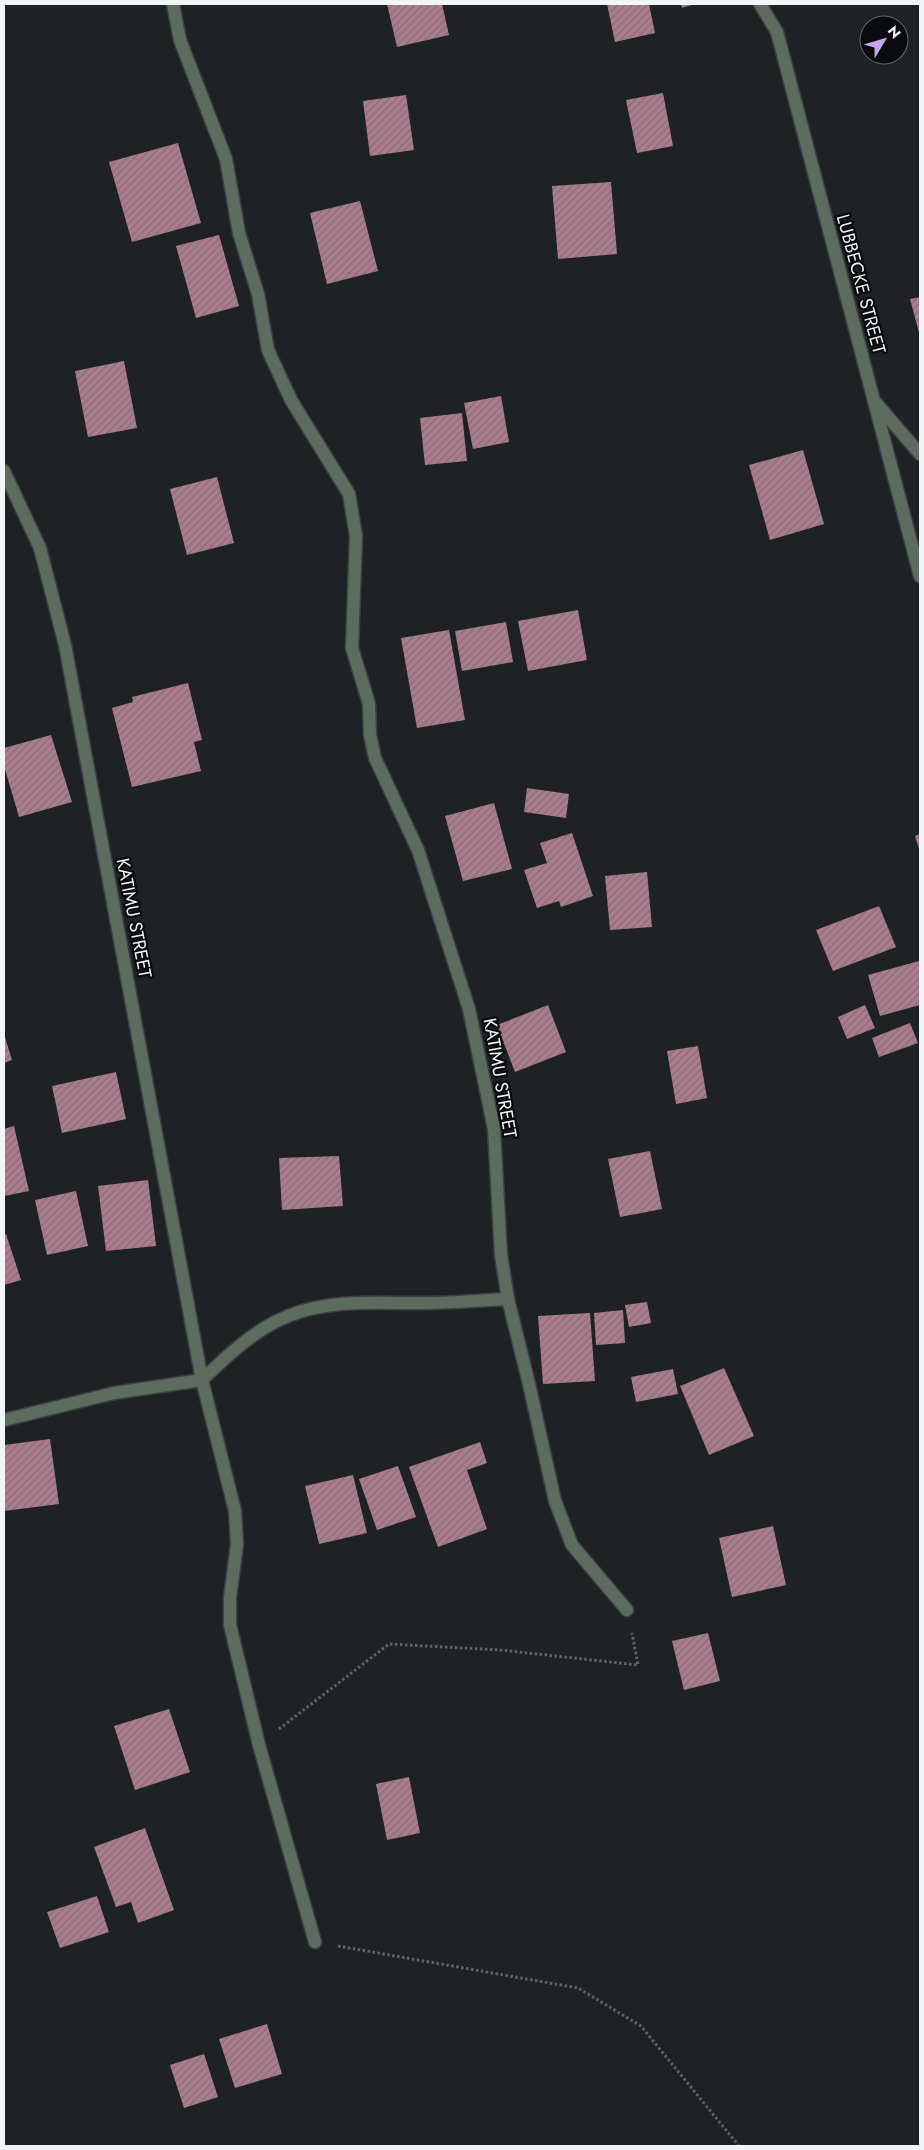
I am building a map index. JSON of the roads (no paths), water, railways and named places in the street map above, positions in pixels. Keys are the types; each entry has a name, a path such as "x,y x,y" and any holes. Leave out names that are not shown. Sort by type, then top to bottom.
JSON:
{"street":[{"name":"KATIMU STREET","path":"174,4 180,40 226,159 240,234 258,294 268,350 291,400 349,494 356,536 352,648 369,704 370,735 375,758 418,850 469,1009 494,1129 501,1255 508,1299 555,1501 572,1545 628,1610"},
{"name":"LUBBECKE STREET","path":"760,4 777,32 920,576"},
{"path":"874,401 920,454"},
{"name":"KATIMU STREET","path":"4,472 40,548 65,645 202,1380 235,1511 237,1544 230,1598 230,1625 259,1745 315,1942"},
{"path":"4,1420 114,1393 202,1380 225,1358 252,1337 286,1316 316,1307 354,1302 428,1303 508,1299"}]}
